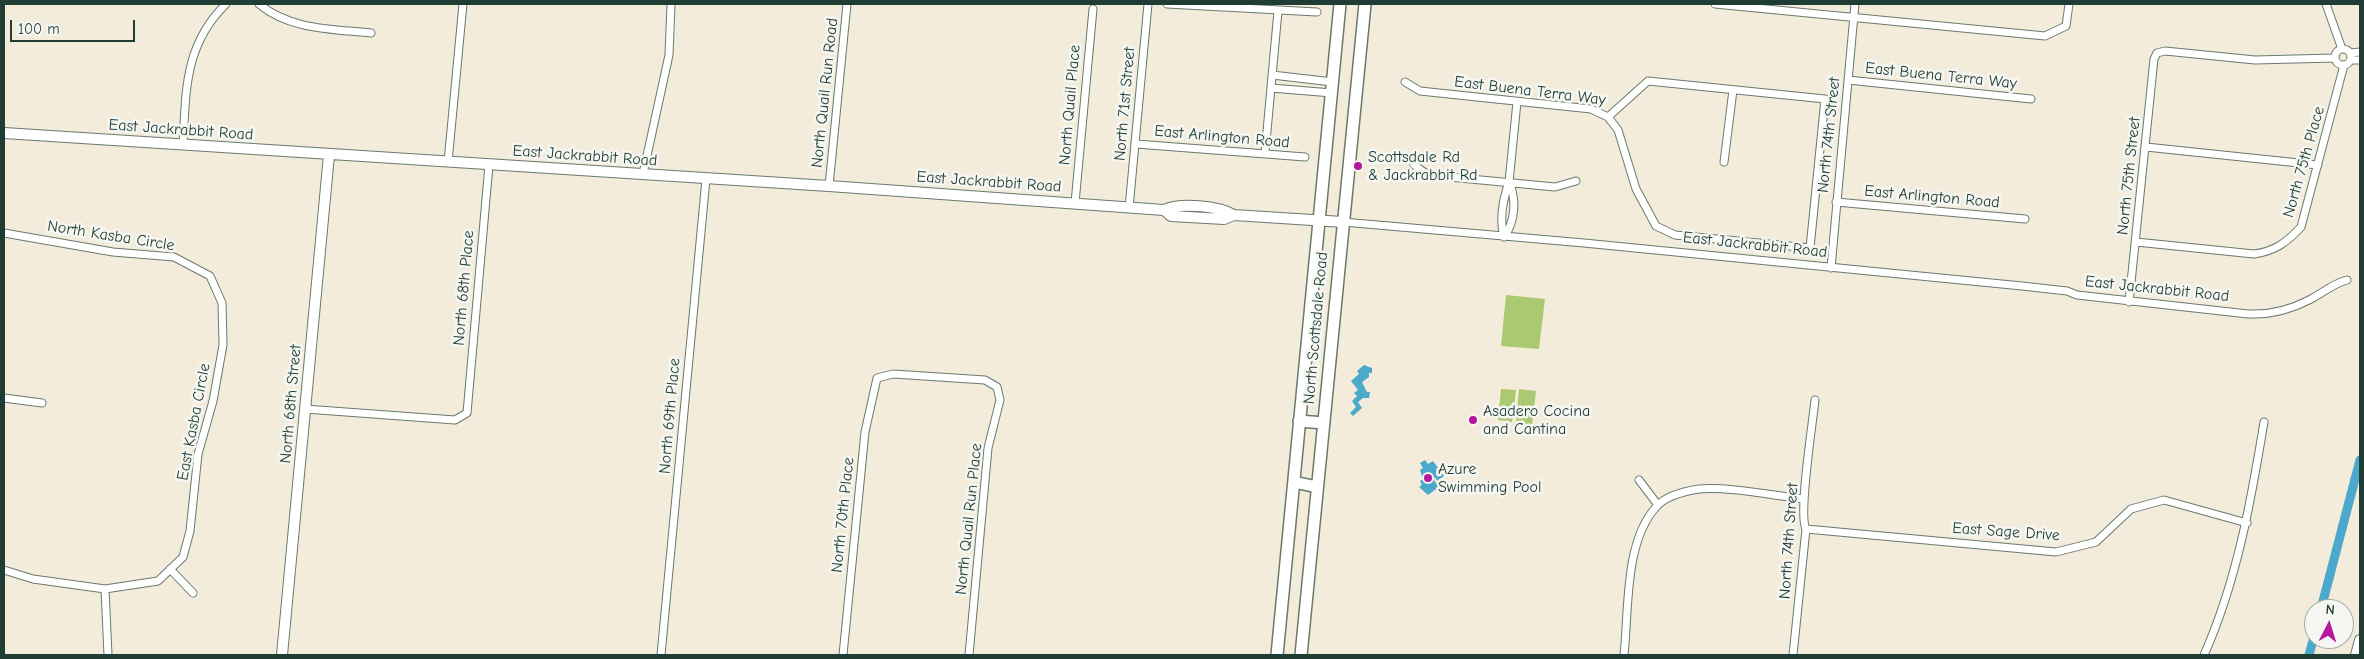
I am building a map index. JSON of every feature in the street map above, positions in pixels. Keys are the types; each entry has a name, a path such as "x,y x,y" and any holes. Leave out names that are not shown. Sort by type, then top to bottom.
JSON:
{"main road":[{"name":"North Scottsdale Road","path":"1277,655 1340,4"},
{"name":"North Scottsdale Road","path":"1301,655 1365,4"},
{"path":"1299,421 1324,423"},
{"path":"1294,482 1317,487"}],"street":[{"path":"182,145 188,70 198,43 213,16 226,4"},
{"path":"259,4 267,10 300,26 371,34"},
{"path":"448,162 463,4"},
{"path":"643,174 669,55 671,4"},
{"name":"North Quail Run Road","path":"829,186 847,4"},
{"name":"North 71st Street","path":"1129,208 1148,4"},
{"path":"1167,4 1317,12"},
{"path":"1715,4 2045,36 2066,26 2068,4"},
{"name":"North 74th Street","path":"1831,268 1855,4"},
{"path":"2326,4 2342,49 2350,56 2360,60"},
{"name":"North Quail Place","path":"1075,203 1093,9"},
{"path":"1265,153 1278,11"},
{"path":"2342,49 2338,50 2334,58 2336,63 2344,65 2350,56 2360,52"},
{"name":"North 75th Street","path":"2128,302 2136,242 2154,59 2157,54 2165,51 2255,60 2334,58"},
{"name":"North 75th Place","path":"2136,242 2254,254 2269,252 2286,243 2301,227 2344,65"},
{"path":"1272,75 1332,88"},
{"name":"East Buena Terra Way","path":"1848,80 2031,99"},
{"name":"East Buena Terra Way","path":"1405,82 1420,91 1591,109 1608,117 1618,130 1636,189 1656,226 1675,235 1810,248 1825,99 1648,81 1608,117"},
{"path":"1271,88 1332,88"},
{"path":"1724,162 1733,90"},
{"path":"1504,237 1511,228 1514,205 1514,194 1509,182 1517,102"},
{"name":"East Jackrabbit Road","path":"4,133 1075,203 1164,210 1171,216 1224,219 1234,215 1343,222 2031,287 2128,302 2248,314 2272,313 2296,306 2334,284 2348,280"},
{"name":"East Arlington Road","path":"1136,144 1305,157"},
{"path":"2146,147 2318,165"},
{"name":"North 68th Street","path":"282,655 329,155"},
{"name":"North 68th Place","path":"305,409 455,420 467,413 489,165"},
{"path":"1414,165 1428,175 1555,187 1576,181"},
{"name":"North 69th Place","path":"661,655 706,179"},
{"name":"East Arlington Road","path":"1836,202 2025,219"},
{"name":"North Kasba Circle","path":"4,233 113,252 174,257 210,276"},
{"name":"East Kasba Circle","path":"4,570 32,579 105,589 158,581 183,557 190,531 198,454 213,401 223,345 222,304 210,276"},
{"name":"North Quail Run Place","path":"877,378 893,374 985,380 997,387 1000,400 988,448 969,655"},
{"name":"North 70th Place","path":"843,655 865,432 877,378"},
{"path":"4,398 42,403"},
{"name":"North 74th Street","path":"1793,655 1806,529 1803,524 1804,499 1815,400"},
{"path":"2204,655 2218,623 2247,523 2264,422"},
{"path":"1639,480 1658,505"},
{"path":"1624,655 1633,561 1638,537 1658,505 1682,492 1700,489 1804,499"},
{"name":"East Sage Drive","path":"1806,529 2056,552 2096,542 2131,508 2164,500 2247,523"},
{"path":"170,569 193,592"},
{"path":"105,589 108,655"},
{"path":"2358,653 2360,640"}],"green space":[{"path":"1506,295 1545,299 1539,349 1501,346"},
{"path":"1501,389 1516,390 1512,422 1498,420"},
{"path":"1519,389 1536,391 1532,425 1516,423"}],"water":[{"path":"1364,365 1372,368 1372,373 1369,373 1369,377 1362,382 1367,392 1370,392 1369,398 1363,398 1358,402 1362,408 1353,416 1350,413 1356,407 1352,401 1357,396 1354,393 1358,390 1351,381 1359,374 1357,371"},
{"name":"Azure Swimming Pool","path":"1425,460 1428,464 1433,461 1444,476 1437,481 1435,477 1433,479 1439,487 1428,495 1419,487 1422,485 1420,481 1423,479 1420,470 1423,468 1420,463"}],"waterway":[{"path":"2324,599 2360,460"},
{"path":"2309,655 2311,649"}],"place":[{"name":"Scottsdale Rd & Jackrabbit Rd","path":"1358,166"},
{"name":"Asadero Cocina and Cantina","path":"1473,420"},
{"name":"Azure Swimming Pool","path":"1428,478"}]}
